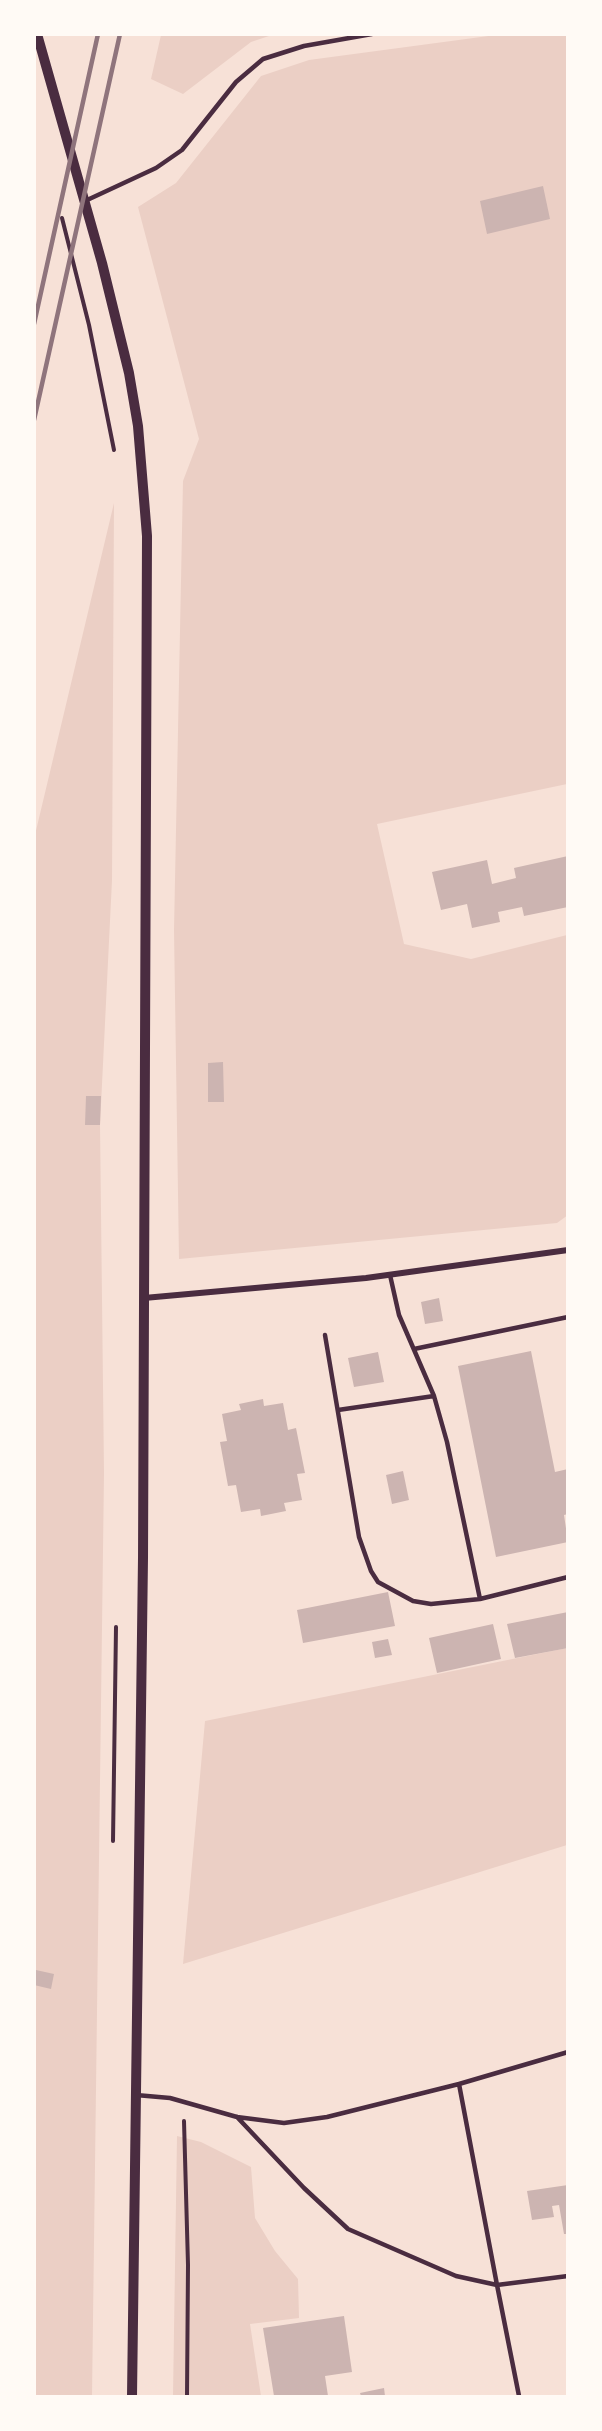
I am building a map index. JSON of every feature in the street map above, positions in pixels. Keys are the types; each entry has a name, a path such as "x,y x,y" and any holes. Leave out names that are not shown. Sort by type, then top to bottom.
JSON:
{"street":[{"path":"37,34 85,201 129,373 138,426 147,536 144,1299 132,2397"},
{"path":"144,1299 390,1275 567,1250"}],"lane":[{"path":"85,201 156,168 182,150 236,82 263,59 304,46 372,34"},
{"path":"390,1275 399,1315 434,1396 447,1442 480,1599"},
{"path":"414,1349 567,1317"},
{"path":"325,1335 359,1537 364,1557 378,1582 413,1601 431,1605 480,1599 567,1577"},
{"path":"338,1410 434,1396"},
{"path":"136,2095 183,2102 237,2117 284,2123 327,2117 459,2084 567,2052"},
{"path":"459,2084 519,2397"},
{"path":"237,2117 304,2188 348,2229 456,2276 497,2285 567,2276"}],"path":[{"path":"61,212 89,325 116,461"},
{"path":"183,2102 188,2265 187,2397"}],"shaded area":[{"path":"161,34 272,35 251,42 183,94 151,79"},
{"path":"496,35 567,35 567,784 377,824 404,944 471,959 567,935 568,1215 557,1223 179,1259 174,930 183,481 199,439 138,207 176,183 261,76 309,60"},
{"path":"114,503 112,880 100,1125 104,1473 92,2396 35,2396 34,839"},
{"path":"567,1648 567,1845 183,1964 205,1721"},
{"path":"177,2136 201,2142 251,2167 255,2218 275,2251 298,2279 299,2318 250,2324 261,2396 173,2396"}],"building":[{"path":"543,186 550,219 487,234 480,201"},
{"path":"568,856 568,907 524,916 522,907 498,912 500,922 472,928 467,904 441,910 432,872 487,860 492,884 516,878 514,868"},
{"path":"223,1062 224,1102 208,1102 208,1063"},
{"path":"86,1096 101,1096 100,1125 85,1125"},
{"path":"439,1298 443,1321 425,1324 421,1302"},
{"path":"531,1351 555,1472 568,1469 568,1514 564,1515 568,1542 496,1557 458,1366"},
{"path":"378,1352 384,1382 354,1387 348,1358"},
{"path":"263,1399 264,1406 283,1403 288,1430 296,1428 305,1473 297,1474 302,1500 284,1503 286,1511 261,1516 260,1509 241,1512 236,1485 228,1486 220,1442 227,1441 222,1414 241,1410 239,1404"},
{"path":"403,1471 409,1500 392,1504 386,1475"},
{"path":"388,1592 395,1626 303,1643 297,1610"},
{"path":"568,1612 568,1648 515,1658 507,1624"},
{"path":"493,1624 501,1659 437,1673 429,1638"},
{"path":"388,1639 392,1655 375,1658 372,1642"},
{"path":"36,1970 54,1974 51,1989 34,1985"},
{"path":"568,2185 568,2234 564,2234 559,2205 552,2206 554,2217 532,2220 527,2191"},
{"path":"344,2316 352,2372 325,2376 328,2396 274,2396 263,2328"},
{"path":"384,2388 385,2396 361,2396 360,2393"}],"railway":[{"path":"34,324 98,34"},
{"path":"34,420 120,34"}]}
